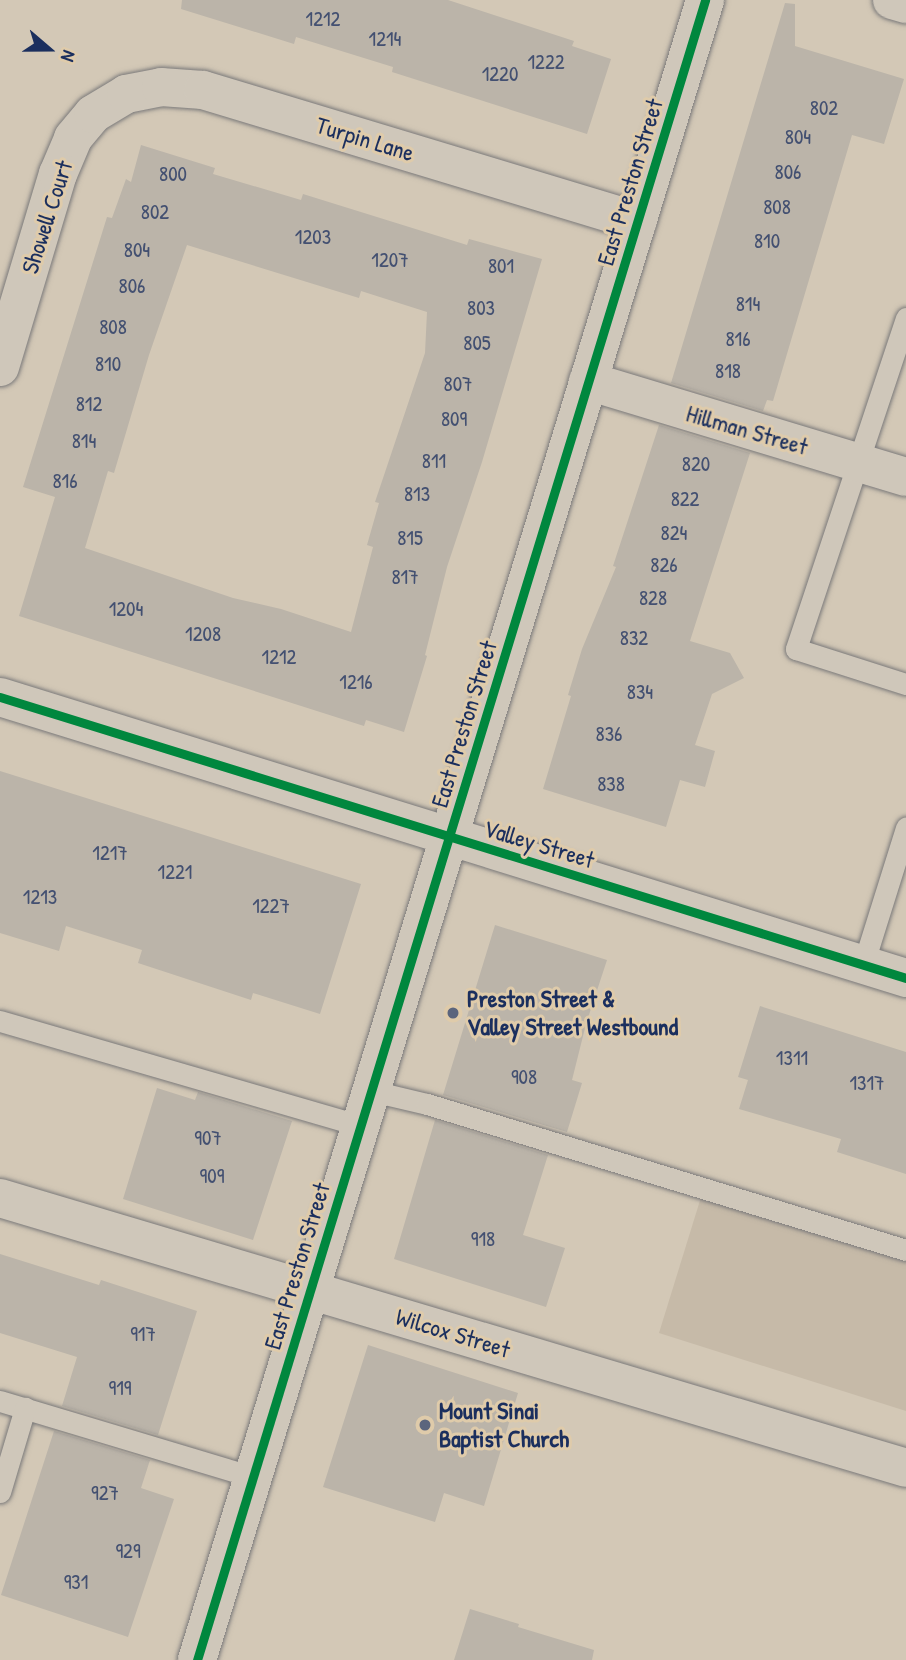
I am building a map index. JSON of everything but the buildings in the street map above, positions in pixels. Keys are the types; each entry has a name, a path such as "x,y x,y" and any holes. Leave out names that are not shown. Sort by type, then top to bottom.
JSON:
{"street":[{"name":"East Preston Street","path":"197,1660 705,0"},
{"path":"892,0 906,4"},
{"name":"Turpin Lane","path":"93,114 126,94 161,87 203,90 638,220"},
{"name":"Showell Court","path":"0,367 58,174 73,138 93,114"},
{"name":"Hillman Street","path":"589,381 906,477"},
{"name":"Valley Street","path":"0,697 906,978"},
{"name":"Wilcox Street","path":"0,1198 906,1468"}],"lane":[{"path":"906,318 796,649 906,684"},
{"path":"863,965 906,828"},
{"path":"0,1021 366,1108 427,1104 906,1250"},
{"path":"0,1401 253,1477"},
{"path":"0,1492 25,1408"}],"shaded area":[{"path":"702,1194 906,1258 906,1411 659,1333"}],"cycle path":[{"path":"197,1660 705,0"},
{"path":"0,697 906,978"}],"place":[{"name":"Preston Street & Valley Street Westbound","path":"453,1013"},
{"name":"Mount Sinai Baptist Church","path":"425,1425"}]}
